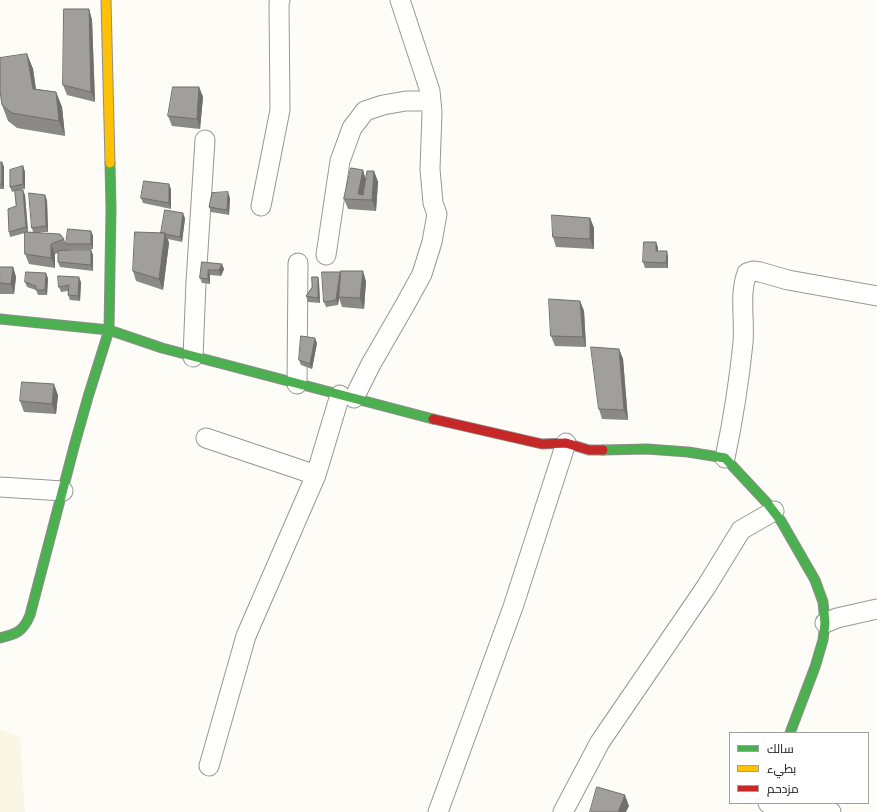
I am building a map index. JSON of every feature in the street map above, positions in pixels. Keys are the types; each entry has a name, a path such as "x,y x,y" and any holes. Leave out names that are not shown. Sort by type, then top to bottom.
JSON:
{"street":[{"path":"0,638 18,632 28,622 88,397 109,330 111,210 106,0"},
{"path":"261,206 280,110 280,0"},
{"path":"209,766 246,636 316,475 347,397 371,364 422,274 432,242 437,214 433,203 430,169 432,112 430,91 400,0"},
{"path":"326,255 340,161 352,128 365,111 383,105 406,101 431,101"},
{"path":"193,357 205,140"},
{"path":"296,384 298,263"},
{"path":"725,458 735,407 743,342 744,281 747,273 753,271 760,272 788,280 877,296"},
{"path":"0,319 109,330 193,357 443,422 542,444 566,443 589,450 647,449 688,452 725,458 767,503 781,521 815,580 824,602 825,623 823,640 790,732"},
{"path":"206,438 316,475"},
{"path":"438,812 513,607 566,443"},
{"path":"0,487 63,491"},
{"path":"562,812 600,742 706,587 741,530 774,511"},
{"path":"825,623 837,618 877,609"},
{"path":"775,804 831,812"}],"shaded area":[{"path":"0,729 20,737 25,812 0,812"}],"building":[{"path":"64,9 89,9 91,92 63,85"},
{"path":"27,54 33,89 56,92 59,121 12,113 2,105 0,91 0,58"},
{"path":"173,87 199,87 197,119 168,116"},
{"path":"0,162 2,162 2,184 0,184"},
{"path":"23,166 23,184 10,187 10,170"},
{"path":"351,168 363,170 358,194 363,195 367,171 374,171 372,200 344,199"},
{"path":"144,181 169,184 169,203 141,198"},
{"path":"15,190 23,190 26,227 9,232 8,209 16,206"},
{"path":"228,192 227,210 209,207 212,193"},
{"path":"29,193 45,195 46,226 32,228"},
{"path":"165,210 183,213 180,237 161,233"},
{"path":"552,215 590,218 590,239 553,237"},
{"path":"68,229 91,231 91,244 66,244"},
{"path":"25,232 60,234 64,239 51,244 51,258 25,254"},
{"path":"135,232 165,233 159,279 133,271"},
{"path":"644,242 656,242 656,251 667,251 666,263 643,262"},
{"path":"91,250 91,265 58,262 58,251"},
{"path":"202,262 222,264 219,270 208,270 208,279 200,278"},
{"path":"0,267 13,267 11,284 0,283"},
{"path":"341,271 363,271 360,298 339,297"},
{"path":"26,272 46,273 45,290 36,290 36,286 25,282"},
{"path":"322,272 340,272 336,300 324,302"},
{"path":"58,276 79,277 78,296 68,295 69,285 59,287"},
{"path":"312,277 318,277 318,298 306,296 312,288"},
{"path":"549,299 580,301 583,337 551,336"},
{"path":"301,336 315,338 310,364 299,360"},
{"path":"591,347 619,349 624,410 599,409"},
{"path":"22,382 54,384 52,404 20,401"},
{"path":"597,787 625,795 618,812 590,812"}],"traffic: fast":[{"path":"0,638 22,629 30,615 75,443 109,330 111,209 110,163"},
{"path":"0,319 109,330 162,348 433,419"},
{"path":"603,450 647,449 688,452 725,458 767,503 781,521 815,580 823,602 825,623 823,640 815,667 790,732"}],"traffic: slow":[{"path":"106,0 110,163"}],"traffic: jam":[{"path":"433,419 542,444 566,443 589,450 603,450"}]}
